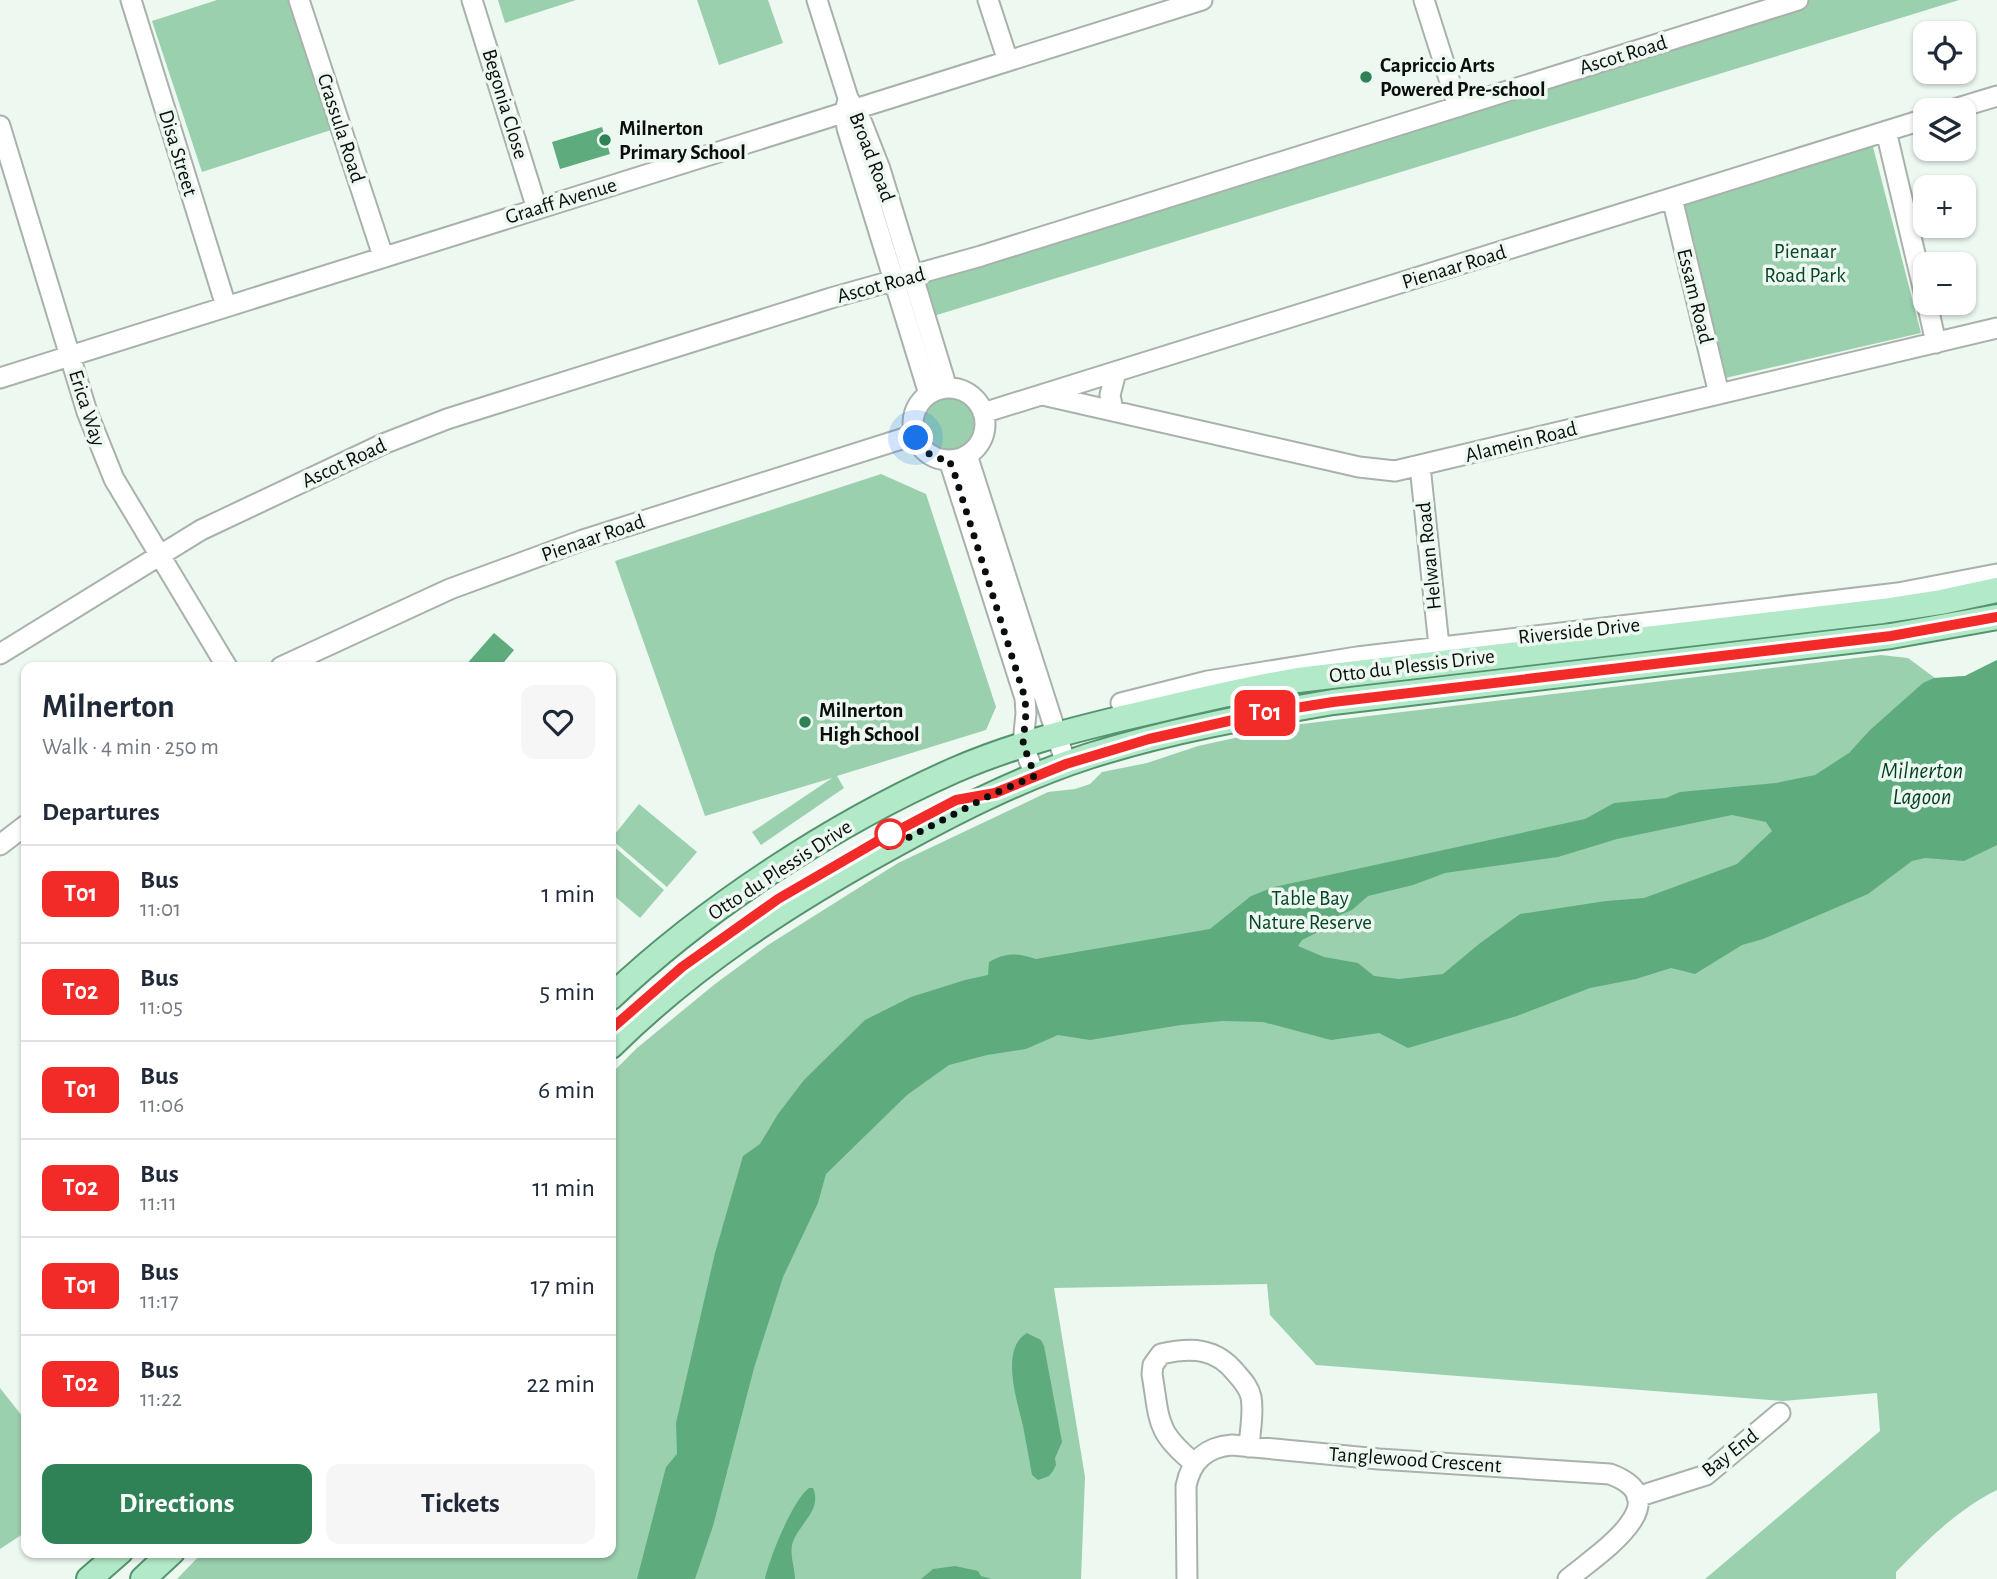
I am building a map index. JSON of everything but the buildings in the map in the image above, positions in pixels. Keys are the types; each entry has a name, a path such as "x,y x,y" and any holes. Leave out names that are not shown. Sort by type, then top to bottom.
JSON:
{"main road":[{"name":"Otto du Plessis Drive","path":"616,993 723,905 806,850 955,769 1057,734 1298,680 1883,611 1997,590"},
{"name":"Otto du Plessis Drive","path":"616,1042 681,984 787,907 995,793 1066,764 1188,730 1264,713 1333,702 1891,636 1997,617"},
{"path":"89,1579 113,1558"},
{"path":"144,1579 166,1558"}],"street":[{"name":"Disa Street","path":"131,0 226,306"},
{"name":"Crassula Road","path":"299,0 383,256"},
{"name":"Begonia Close","path":"472,0 537,209"},
{"path":"817,0 850,106"},
{"path":"988,0 1007,61"},
{"name":"Graaff Avenue","path":"0,378 537,209 850,106 1007,61 1162,6 1202,0"},
{"path":"1424,0 1458,107"},
{"name":"Ascot Road","path":"0,654 201,530 383,444 447,419 1798,0"},
{"path":"1976,102 1997,96"},
{"name":"Broad Road","path":"850,106 880,169 913,276 938,391"},
{"name":"Broad Road","path":"850,106 847,128 893,282 938,391"},
{"name":"Pienaar Road","path":"983,414 1913,123"},
{"name":"Erica Way","path":"0,126 103,455 114,479 224,662"},
{"path":"1886,131 1915,252"},
{"name":"Essam Road","path":"1672,198 1719,394"},
{"path":"1930,315 1936,342"},
{"name":"Alamein Road","path":"1043,395 1372,470 1395,471 1997,328"},
{"path":"1112,410 1110,395 1116,372"},
{"path":"961,390 977,401 983,414 985,429 982,439 958,458 928,453 921,447 915,435 914,414 920,401 938,391 961,390"},
{"name":"Pienaar Road","path":"292,662 450,589 571,544 915,435"},
{"path":"958,458 1013,627 1057,734 1066,764"},
{"name":"Helwan Road","path":"1420,466 1439,646"},
{"name":"Riverside Drive","path":"1121,703 1256,672 1439,646 1850,600 1943,586 1997,574"},
{"path":"1013,627 1025,698 1023,744 1035,776"},
{"path":"0,845 21,829"},
{"path":"1187,1579 1186,1486 1194,1464 1174,1447 1162,1431 1152,1374 1153,1365 1161,1354 1180,1351 1209,1352 1220,1356 1229,1364 1251,1395 1249,1447"},
{"name":"Bay End","path":"1637,1497 1706,1475 1780,1413"},
{"name":"Tanglewood Crescent","path":"1194,1464 1210,1449 1232,1445 1379,1459 1610,1474 1625,1481 1637,1497"},
{"path":"1568,1579 1633,1522 1638,1510 1637,1497"}],"green space":[{"path":"217,0 288,0 331,130 202,172 152,21"},
{"path":"498,0 576,0 505,23"},
{"path":"697,0 768,0 783,43 719,65"},
{"path":"1798,0 1959,0 927,318 913,276"},
{"name":"Pienaar Road Park","path":"1872,143 1913,302 1913,315 1916,315 1921,333 1721,379 1677,204"},
{"path":"949,397 968,405 976,424 968,443 949,451 930,443 922,424 930,405"},
{"name":"Milnerton High School","path":"881,474 926,494 996,707 986,730 837,776 844,788 761,845 752,832 832,778 705,816 615,561"},
{"name":"Table Bay Nature Reserve","path":"1881,655 1908,658 1935,678 1965,676 1997,660 1997,1490 1943,1526 1896,1572 1896,1579 1705,1579 1880,1431 1877,1393 1783,1401 1316,1365 1270,1315 1267,1284 1054,1288 1085,1477 1081,1579 177,1579 197,1558 616,1558 616,1069 637,1048 715,984 768,945 898,863 1048,792 1075,789 1090,784 1102,772 1147,763 1198,746 1293,725"},
{"path":"639,804 697,852 667,887 616,843 616,833"},
{"path":"616,848 664,890 640,918 616,897"},
{"path":"0,1388 21,1415 21,1535 0,1549"}],"water":[{"path":"602,127 610,154 560,169 552,142"},
{"path":"494,633 514,650 504,662 468,662"},
{"name":"Milnerton Lagoon","path":"1997,660 1997,845 1964,861 1925,858 1912,861 1868,894 1763,939 1742,945 1695,974 1671,968 1636,979 1590,988 1517,1016 1408,1048 1379,1033 1331,1040 1263,1022 1223,1021 1090,1040 1058,1035 1026,1049 949,1065 907,1095 826,1174 818,1203 783,1277 754,1368 713,1526 695,1579 637,1579 666,1467 677,1454 676,1423 715,1253 743,1156 760,1144 778,1114 804,1080 865,1020 911,997 988,975 989,962 1001,956 1018,955 1036,959 1210,929 1251,896 1274,887 1585,819 1614,803 1666,798 1680,792 1776,783 1815,775 1849,753 1870,730 1923,683 1934,678 1965,676","holes":["1732,815 1766,822 1772,831 1737,864 1644,898 1520,914 1443,974 1399,979 1374,976 1358,963 1324,957 1298,946 1302,940 1322,930 1335,917 1352,910 1368,896 1413,885 1445,873 1558,857 1617,839"]},
{"path":"1027,1333 1041,1340 1044,1346 1062,1442 1053,1471 1049,1476 1038,1480 1032,1475 1013,1377 1014,1351"},
{"path":"809,1488 813,1488 815,1504 792,1545 795,1579 765,1579 776,1544 789,1516"},
{"path":"955,1566 978,1571 981,1576 992,1579 921,1579 933,1569"}],"bus line":[{"name":"T01","path":"616,1024 682,967 734,929 805,882 884,837 956,800 995,793 1090,756 1149,739 1264,713 1333,702 1891,636 1997,617"}],"place":[{"name":"Capriccio Arts Powered Pre-school","path":"1366,77"},
{"name":"Milnerton Primary School","path":"605,140"},
{"name":"Milnerton High School","path":"805,722"}],"route":[{"path":"890,834 888,848 950,815 1035,776 1023,744 1025,698 954,472 949,460 932,456 921,447 916,438"}]}
